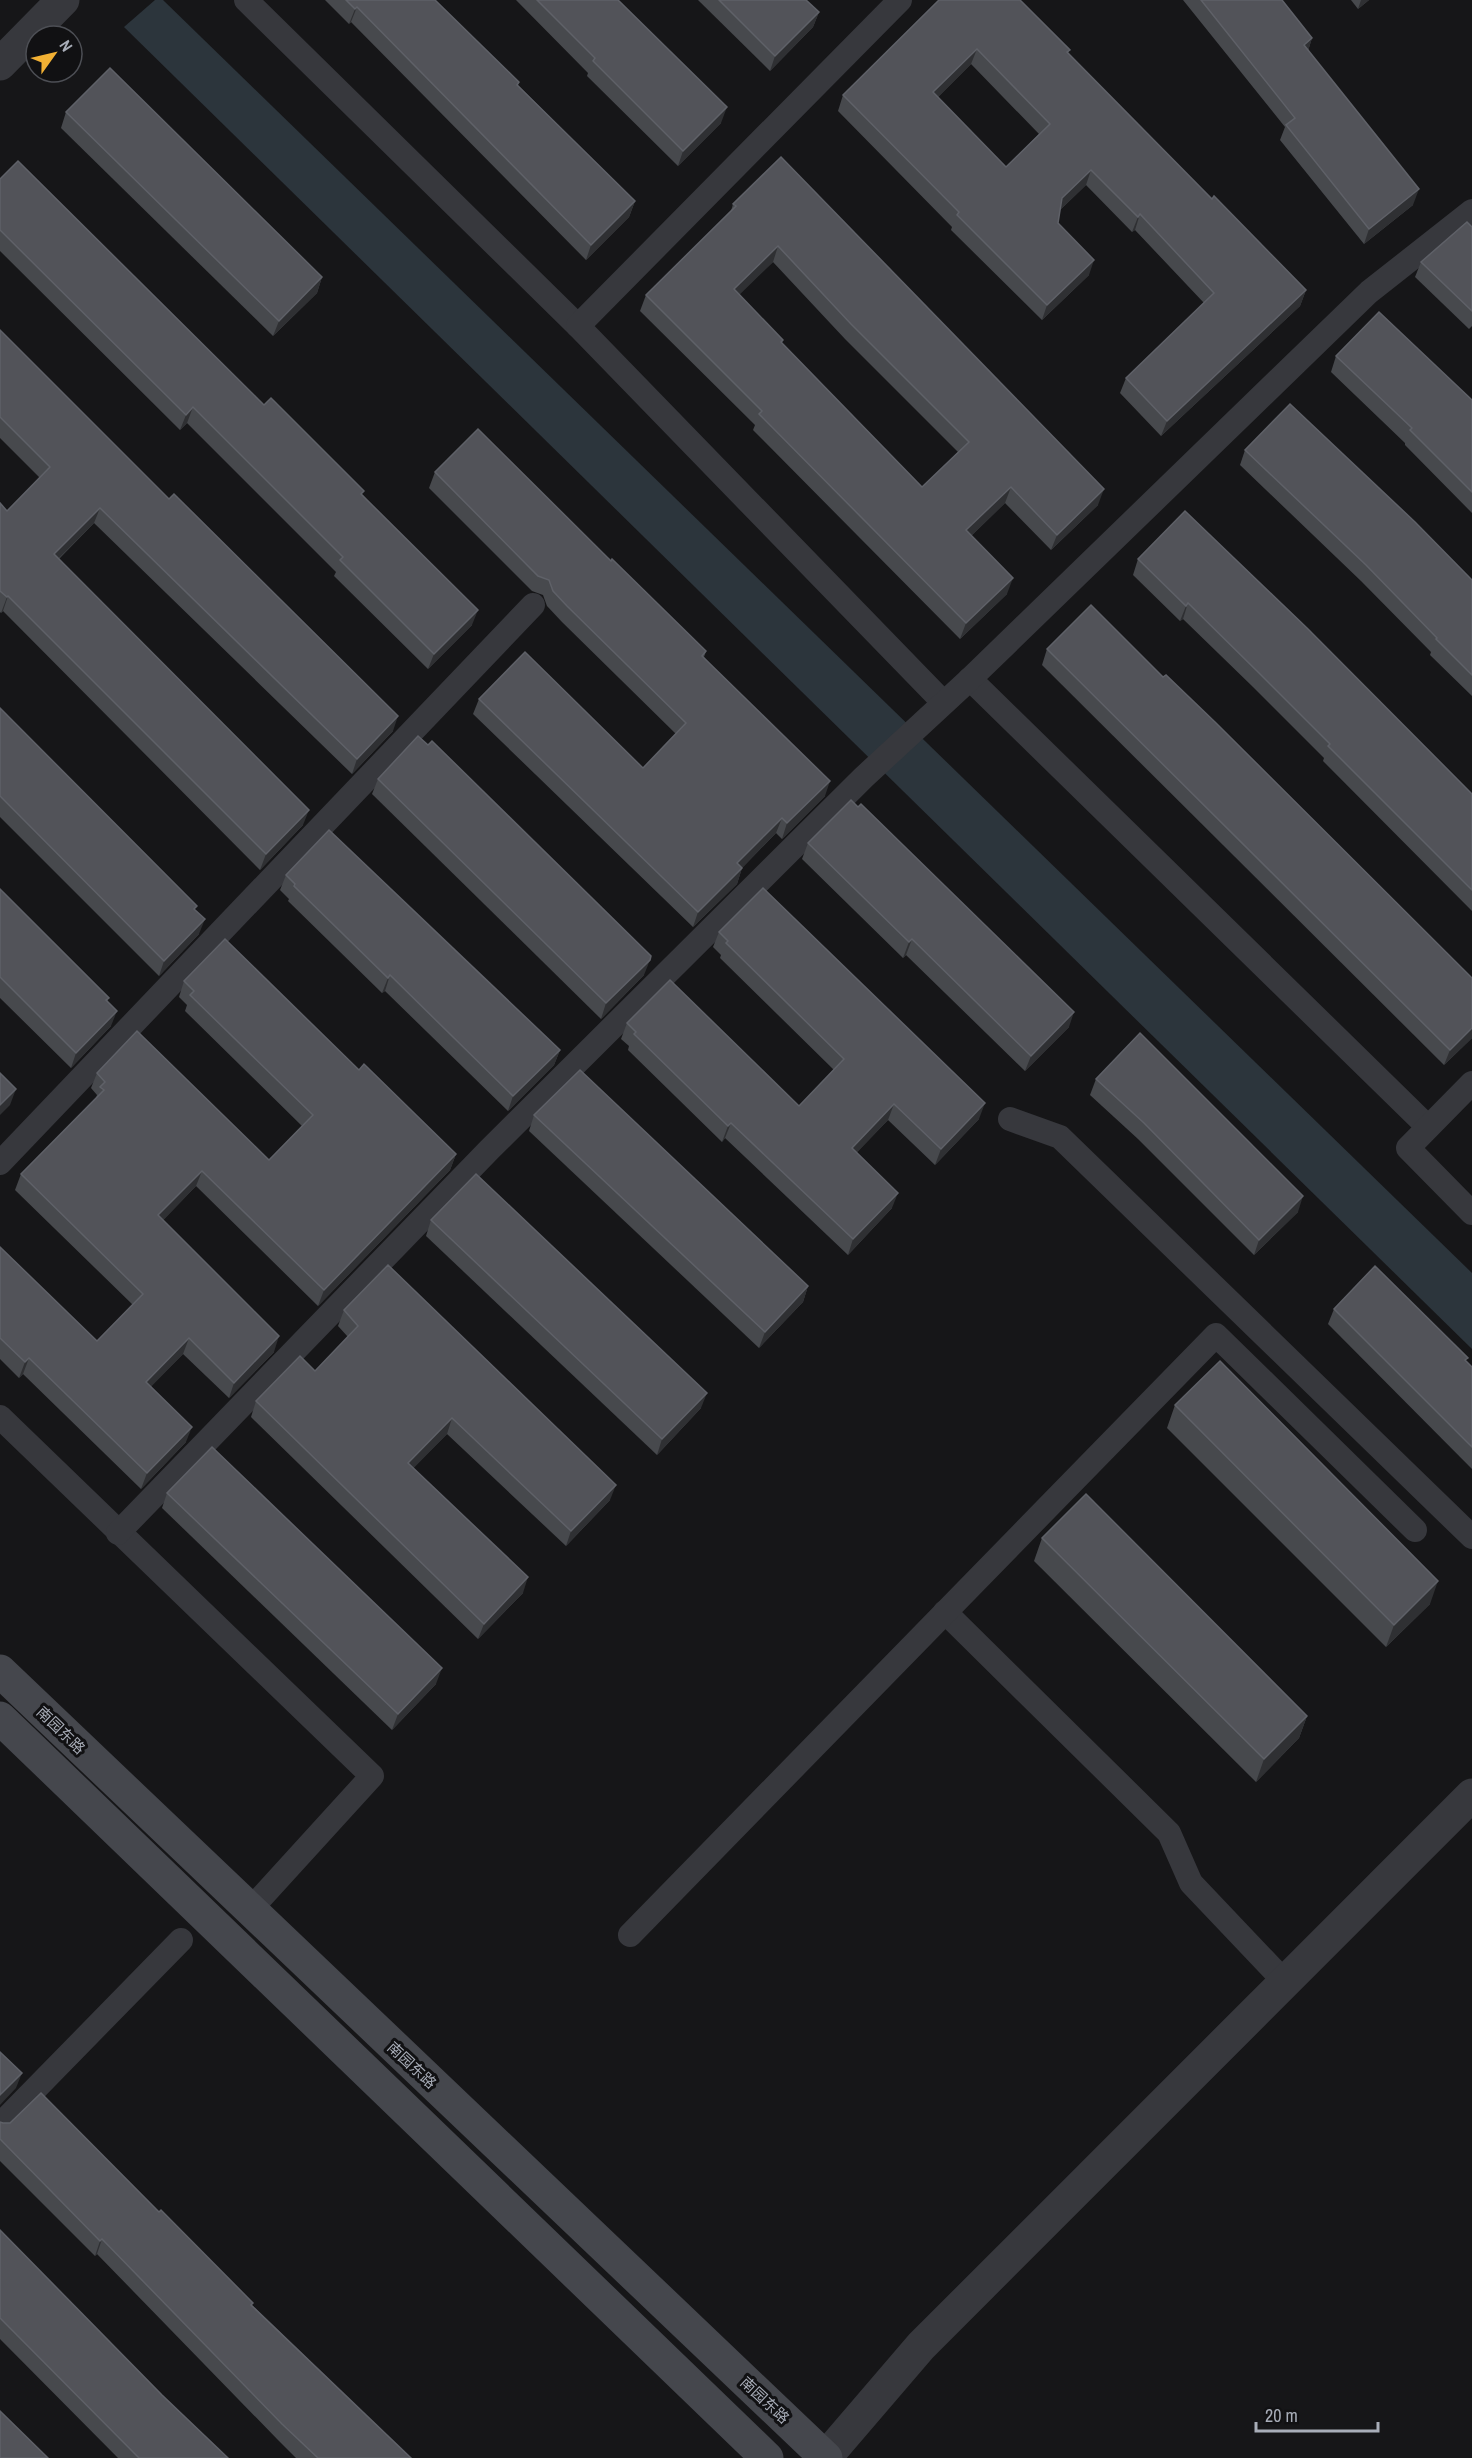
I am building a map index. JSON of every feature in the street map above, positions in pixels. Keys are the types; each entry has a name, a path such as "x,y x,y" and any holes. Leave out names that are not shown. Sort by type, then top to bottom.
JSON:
{"main road":[{"name":"南园东路","path":"0,1671 825,2458"},
{"path":"0,1718 766,2458"}],"street":[{"path":"0,64 63,0"},
{"path":"825,2458 921,2346 1472,1795"}],"lane":[{"path":"246,0 578,326 943,702"},
{"path":"578,326 900,0"},
{"path":"118,1533 489,1150 864,777 970,679 1369,292 1472,211"},
{"path":"0,1163 533,606"},
{"path":"970,679 1428,1127"},
{"path":"1472,1083 1408,1148 1472,1213"},
{"path":"1010,1119 1060,1137 1472,1537"},
{"path":"630,1935 1216,1335 1415,1530"},
{"path":"0,1418 372,1776 249,1911"},
{"path":"945,1612 1169,1833 1191,1883 1285,1982"},
{"path":"0,2125 181,1940"}],"shaded area":[{"path":"155,0 163,0 1472,1273 1472,1349 124,27"}],"building":[{"path":"346,0 435,0 519,82 517,85 635,201 591,245 357,7 355,9"},
{"path":"537,0 618,0 727,107 683,151 593,61 595,58"},
{"path":"719,0 806,0 819,12 775,56"},
{"path":"939,0 1020,0 1070,50 1067,52 1212,199 1214,196 1306,290 1167,421 1126,378 1214,293 1140,214 1138,217 1091,170 1062,198 1058,223 1094,260 1047,305 957,215 959,212 843,95","holes":["977,49 1050,124 1006,167 933,92"]},
{"path":"1201,0 1282,0 1312,38 1304,45 1419,189 1369,229 1286,125 1295,118"},
{"path":"110,68 322,277 279,321 66,112"},
{"path":"781,157 1104,489 1057,535 1011,487 966,530 1013,578 966,623 759,414 762,411 646,295 736,206 733,204","holes":["778,246 851,324 969,442 922,487 781,342 783,340 734,289"]},
{"path":"18,161 264,405 271,398 364,491 361,494 478,610 434,654 340,560 343,557 193,407 186,415 0,230 0,179"},
{"path":"1467,222 1472,227 1472,311 1421,262"},
{"path":"1379,312 1472,400 1472,492 1410,430 1412,428 1336,356"},
{"path":"0,330 169,499 174,494 398,716 357,759 100,508 54,554 309,810 266,854 8,596 0,591 0,503 7,511 50,467 0,417"},
{"path":"1290,404 1415,522 1472,580 1472,675 1366,565 1245,450"},
{"path":"478,429 706,651 702,656 830,781 787,823 782,818 737,863 742,868 698,912 479,699 525,652 643,768 686,723 567,606 553,591 549,580 538,576 435,472"},
{"path":"1185,511 1307,628 1472,794 1472,890 1328,746 1330,744 1258,672 1188,603 1186,606 1138,559"},
{"path":"1091,605 1163,677 1166,675 1215,722 1472,978 1472,1028 1450,1050 1047,649"},
{"path":"0,708 197,906 194,909 205,919 164,961 0,796"},
{"path":"418,736 428,745 432,741 651,956 650,960 606,1003 378,779"},
{"path":"851,800 858,807 861,804 1074,1012 1031,1056 912,939 909,942 808,843"},
{"path":"329,830 560,1050 513,1096 390,975 388,978 294,886 295,884 286,875"},
{"path":"763,888 985,1103 941,1149 894,1104 852,1148 898,1193 853,1239 731,1123 728,1126 634,1034 636,1032 627,1023 670,980 799,1106 844,1059 726,943 728,941 719,932"},
{"path":"0,889 109,998 106,1000 117,1011 76,1053 0,977"},
{"path":"225,939 359,1070 364,1064 456,1154 324,1290 202,1171 158,1215 279,1336 234,1383 189,1338 146,1382 192,1427 147,1473 29,1358 25,1362 0,1338 0,1247 97,1341 143,1294 21,1174 104,1090 100,1087 105,1082 97,1073 137,1031 269,1160 313,1115 190,995 194,991 184,981"},
{"path":"1140,1033 1303,1196 1259,1240 1144,1123 1096,1079"},
{"path":"580,1070 808,1286 765,1332 534,1115"},
{"path":"0,1073 16,1089 0,1105"},
{"path":"476,1174 707,1393 662,1439 431,1220"},
{"path":"388,1265 616,1485 571,1531 452,1418 408,1463 528,1577 484,1624 256,1401 300,1356 315,1371 358,1326 344,1310"},
{"path":"1375,1266 1468,1358 1465,1360 1472,1367 1472,1447 1334,1309"},
{"path":"1220,1361 1438,1581 1394,1625 1175,1405"},
{"path":"212,1447 442,1668 398,1714 167,1493"},
{"path":"1086,1494 1307,1716 1264,1759 1042,1538"},
{"path":"0,2052 22,2073 0,2095"},
{"path":"41,2093 159,2212 161,2210 253,2303 251,2305 411,2458 318,2458 282,2424 102,2239 100,2241 0,2139 0,2122 10,2123"},
{"path":"0,2230 162,2395 228,2458 139,2458 0,2318"},
{"path":"0,2411 48,2458 0,2458"}]}
